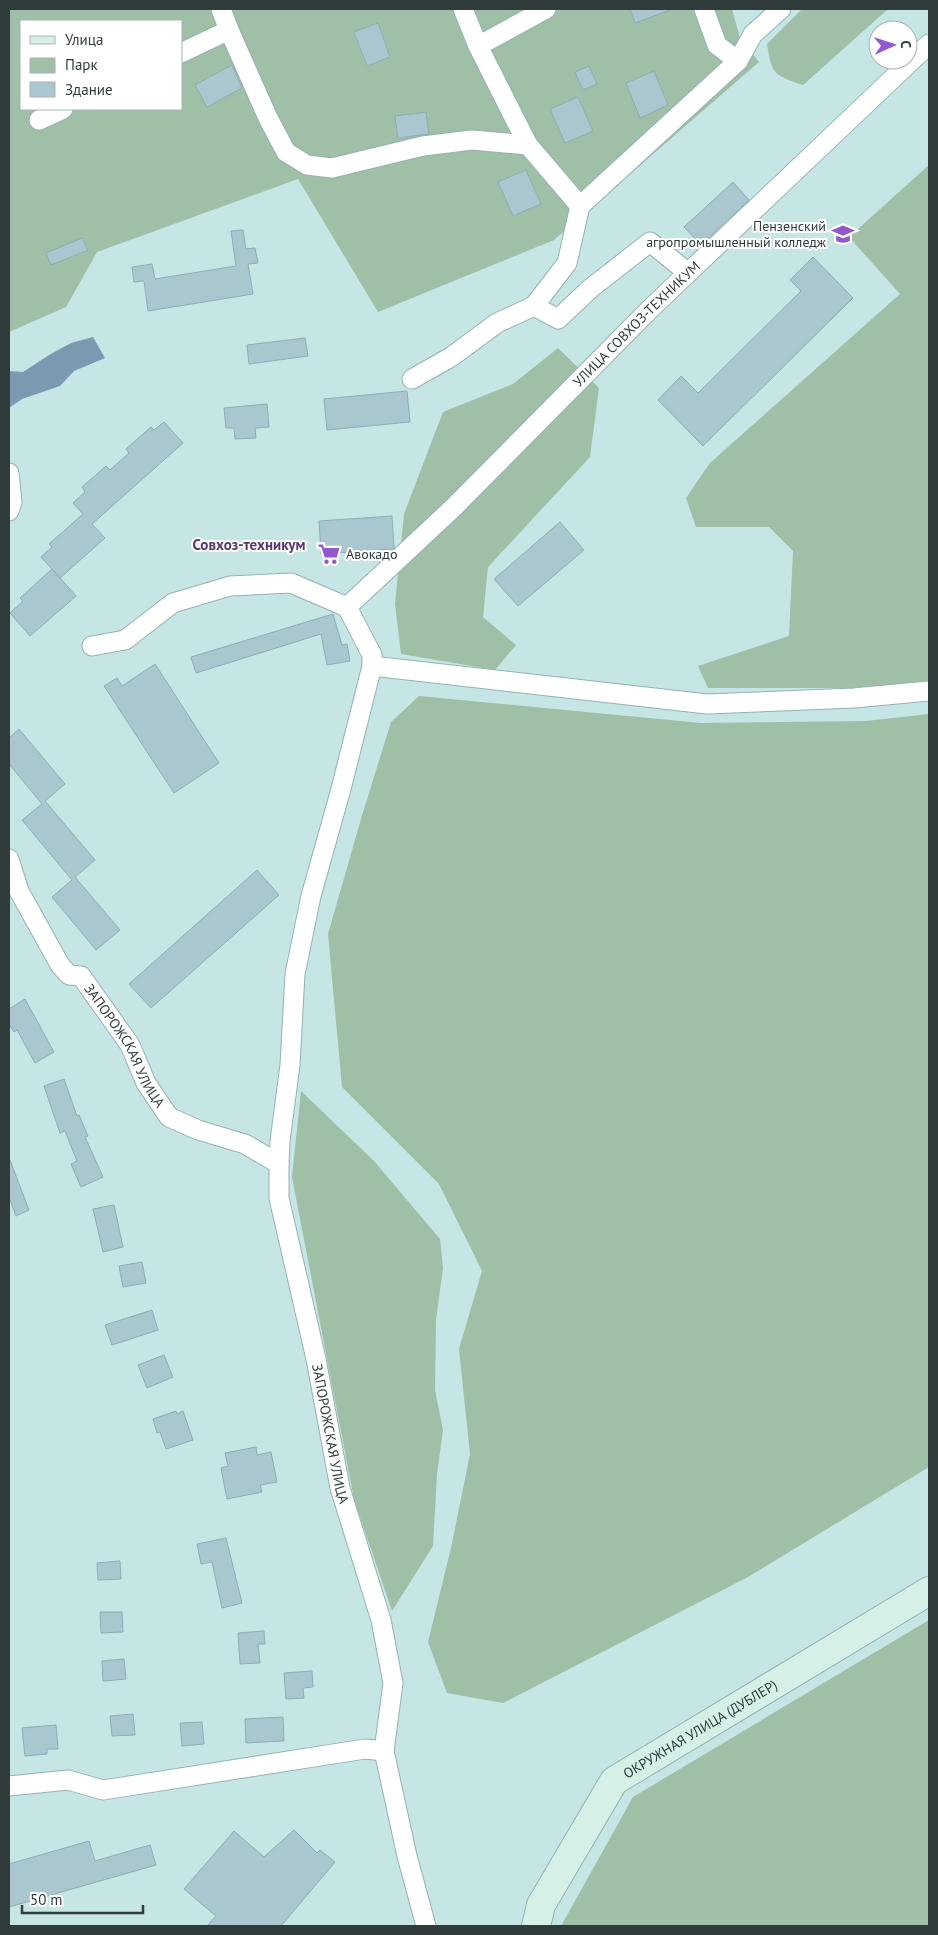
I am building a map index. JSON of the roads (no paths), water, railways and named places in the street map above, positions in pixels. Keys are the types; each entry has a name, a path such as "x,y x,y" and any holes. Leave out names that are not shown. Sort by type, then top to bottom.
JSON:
{"street":[{"path":"220,9 268,118 286,152 307,165 332,168 423,146 472,140 528,145"},
{"path":"463,9 478,46 528,145 580,206"},
{"path":"478,46 546,9"},
{"path":"704,9 717,45 738,61"},
{"path":"412,379 451,357 497,323 534,306 567,262 580,206 738,61 754,34 781,9"},
{"path":"182,53 229,30"},
{"name":"УЛИЦА СОВХОЗ-ТЕХНИКУМ","path":"347,607 454,507 650,309 929,44"},
{"path":"39,120 61,110"},
{"path":"534,306 558,319 591,288 650,242 688,273"},
{"path":"9,473 12,502 9,511"},
{"path":"92,646 125,640 173,604 230,586 291,583 347,607 372,655 372,666 342,789 311,896 295,974 290,1065 280,1141 279,1164"},
{"path":"372,666 707,704 854,698 929,691"},
{"name":"ЗАПОРОЖСКАЯ УЛИЦА","path":"9,859 19,891 60,965 69,975 81,976 114,1020 130,1045 146,1083 168,1117 198,1130 246,1144 279,1164 279,1198 316,1359 340,1488 381,1620 393,1683 384,1751 407,1856 426,1926"},
{"name":"ОКРУЖНАЯ УЛИЦА (ДУБЛЕР)","path":"536,1926 541,1905 614,1781 929,1591"},
{"path":"9,1786 68,1780 103,1790 365,1749 384,1751"}],"water":[{"path":"93,337 105,358 74,371 60,386 22,399 9,408 9,371 23,372 71,343"}],"place":[{"name":"Пензенский агропромышленный колледж","path":"843,234"},
{"name":"Авокадо","path":"329,554"}],"district":[{"name":"Совхоз-техникум","path":"249,544"}]}
